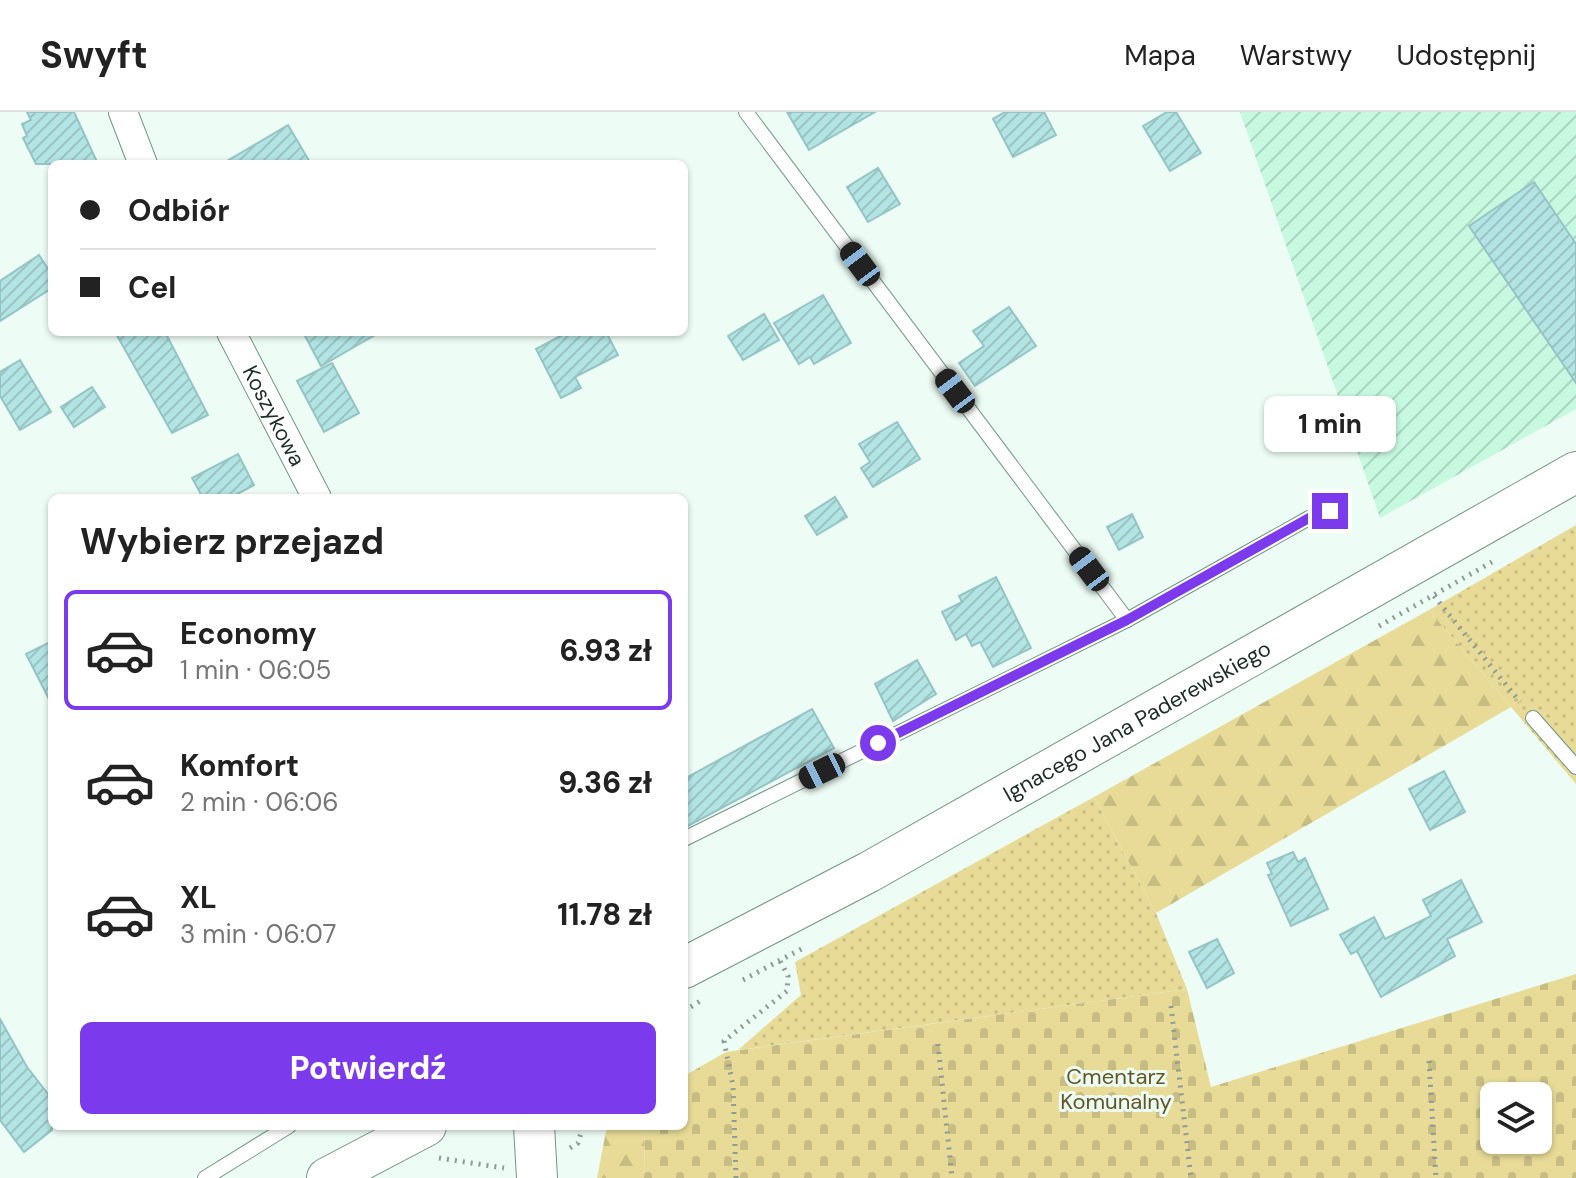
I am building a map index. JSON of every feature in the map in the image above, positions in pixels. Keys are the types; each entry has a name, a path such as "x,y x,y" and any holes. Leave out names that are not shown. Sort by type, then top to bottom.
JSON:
{"main road":[{"name":"Ignacego Jana Paderewskiego","path":"688,963 883,865 1576,472"},
{"path":"335,1173 379,1130"},
{"path":"335,1173 430,1142"}],"street":[{"path":"123,112 141,160"},
{"name":"Koszykowa","path":"233,336 315,494"}],"lane":[{"path":"746,112 1127,620"},
{"path":"688,837 1127,620 1309,518 1330,511"},
{"path":"1533,718 1576,767"},
{"path":"205,1178 283,1130"}],"path":[{"path":"1434,596 1533,718"},
{"path":"736,1178 733,1086 724,1041 787,991 788,976 780,961"},
{"path":"1171,1006 1191,1178"},
{"path":"938,1044 952,1178"},
{"path":"1429,1061 1436,1178"},
{"path":"430,1142 452,1157 483,1167 578,1143 582,1130"}],"shaded area":[{"path":"1240,112 1576,112 1576,409 1380,518"}],"green space":[{"path":"1576,525 1576,784 1429,610"},
{"path":"1429,610 1511,707 1156,913 1094,797"},
{"path":"1094,797 1156,913 1187,989 738,1050 801,995 795,962"},
{"name":"Cmentarz Komunalny","path":"1576,974 1576,1178 644,1178 645,1130 688,1130 688,1074 726,1052 1187,989 1211,1087"},
{"path":"606,1130 645,1130 644,1178 597,1178"}],"building":[{"path":"27,112 74,112 96,160 48,160 48,164 36,164 23,138 27,136 22,124 31,120"},
{"path":"787,112 875,112 809,150"},
{"path":"1005,112 1044,112 1056,135 1013,157 993,119"},
{"path":"1167,112 1176,112 1201,153 1170,171 1143,126"},
{"path":"288,125 309,160 229,160"},
{"path":"878,168 900,204 868,222 847,187"},
{"path":"1534,182 1576,244 1576,383 1469,226"},
{"path":"39,255 48,269 48,291 0,321 0,281"},
{"path":"823,295 851,343 814,364 810,357 799,364 774,323"},
{"path":"1009,307 1036,346 975,386 959,363 984,346 973,331"},
{"path":"764,314 779,340 743,360 728,336"},
{"path":"117,336 167,336 208,415 172,433"},
{"path":"305,336 373,336 321,366"},
{"path":"560,336 608,336 618,355 575,377 581,388 561,398 536,349"},
{"path":"20,360 51,412 20,430 0,396 0,372"},
{"path":"332,363 359,413 324,432 297,381"},
{"path":"92,387 105,407 74,427 61,407"},
{"path":"897,422 920,459 873,487 861,468 870,462 859,444"},
{"path":"238,454 254,485 237,494 201,494 192,478"},
{"path":"835,497 847,517 817,535 805,516"},
{"path":"1132,514 1143,537 1119,550 1107,527"},
{"path":"996,577 1031,648 993,667 980,642 972,646 966,634 956,640 942,612 962,602 959,596"},
{"path":"48,643 48,697 26,654"},
{"path":"917,660 936,694 893,721 875,684"},
{"path":"812,709 834,748 688,826 688,777"},
{"path":"1444,771 1465,812 1430,830 1409,789"},
{"path":"1293,852 1298,862 1305,858 1328,909 1291,926 1268,875 1272,874 1267,863"},
{"path":"1461,880 1482,922 1447,939 1455,956 1381,997 1357,951 1351,954 1340,935 1374,917 1385,939 1431,916 1423,900"},
{"path":"1217,939 1234,973 1207,988 1189,952"},
{"path":"0,1019 27,1067 48,1094 48,1130 52,1130 24,1152 0,1120"}],"route":[{"path":"878,743 1127,620 1309,518 1330,511"}]}
